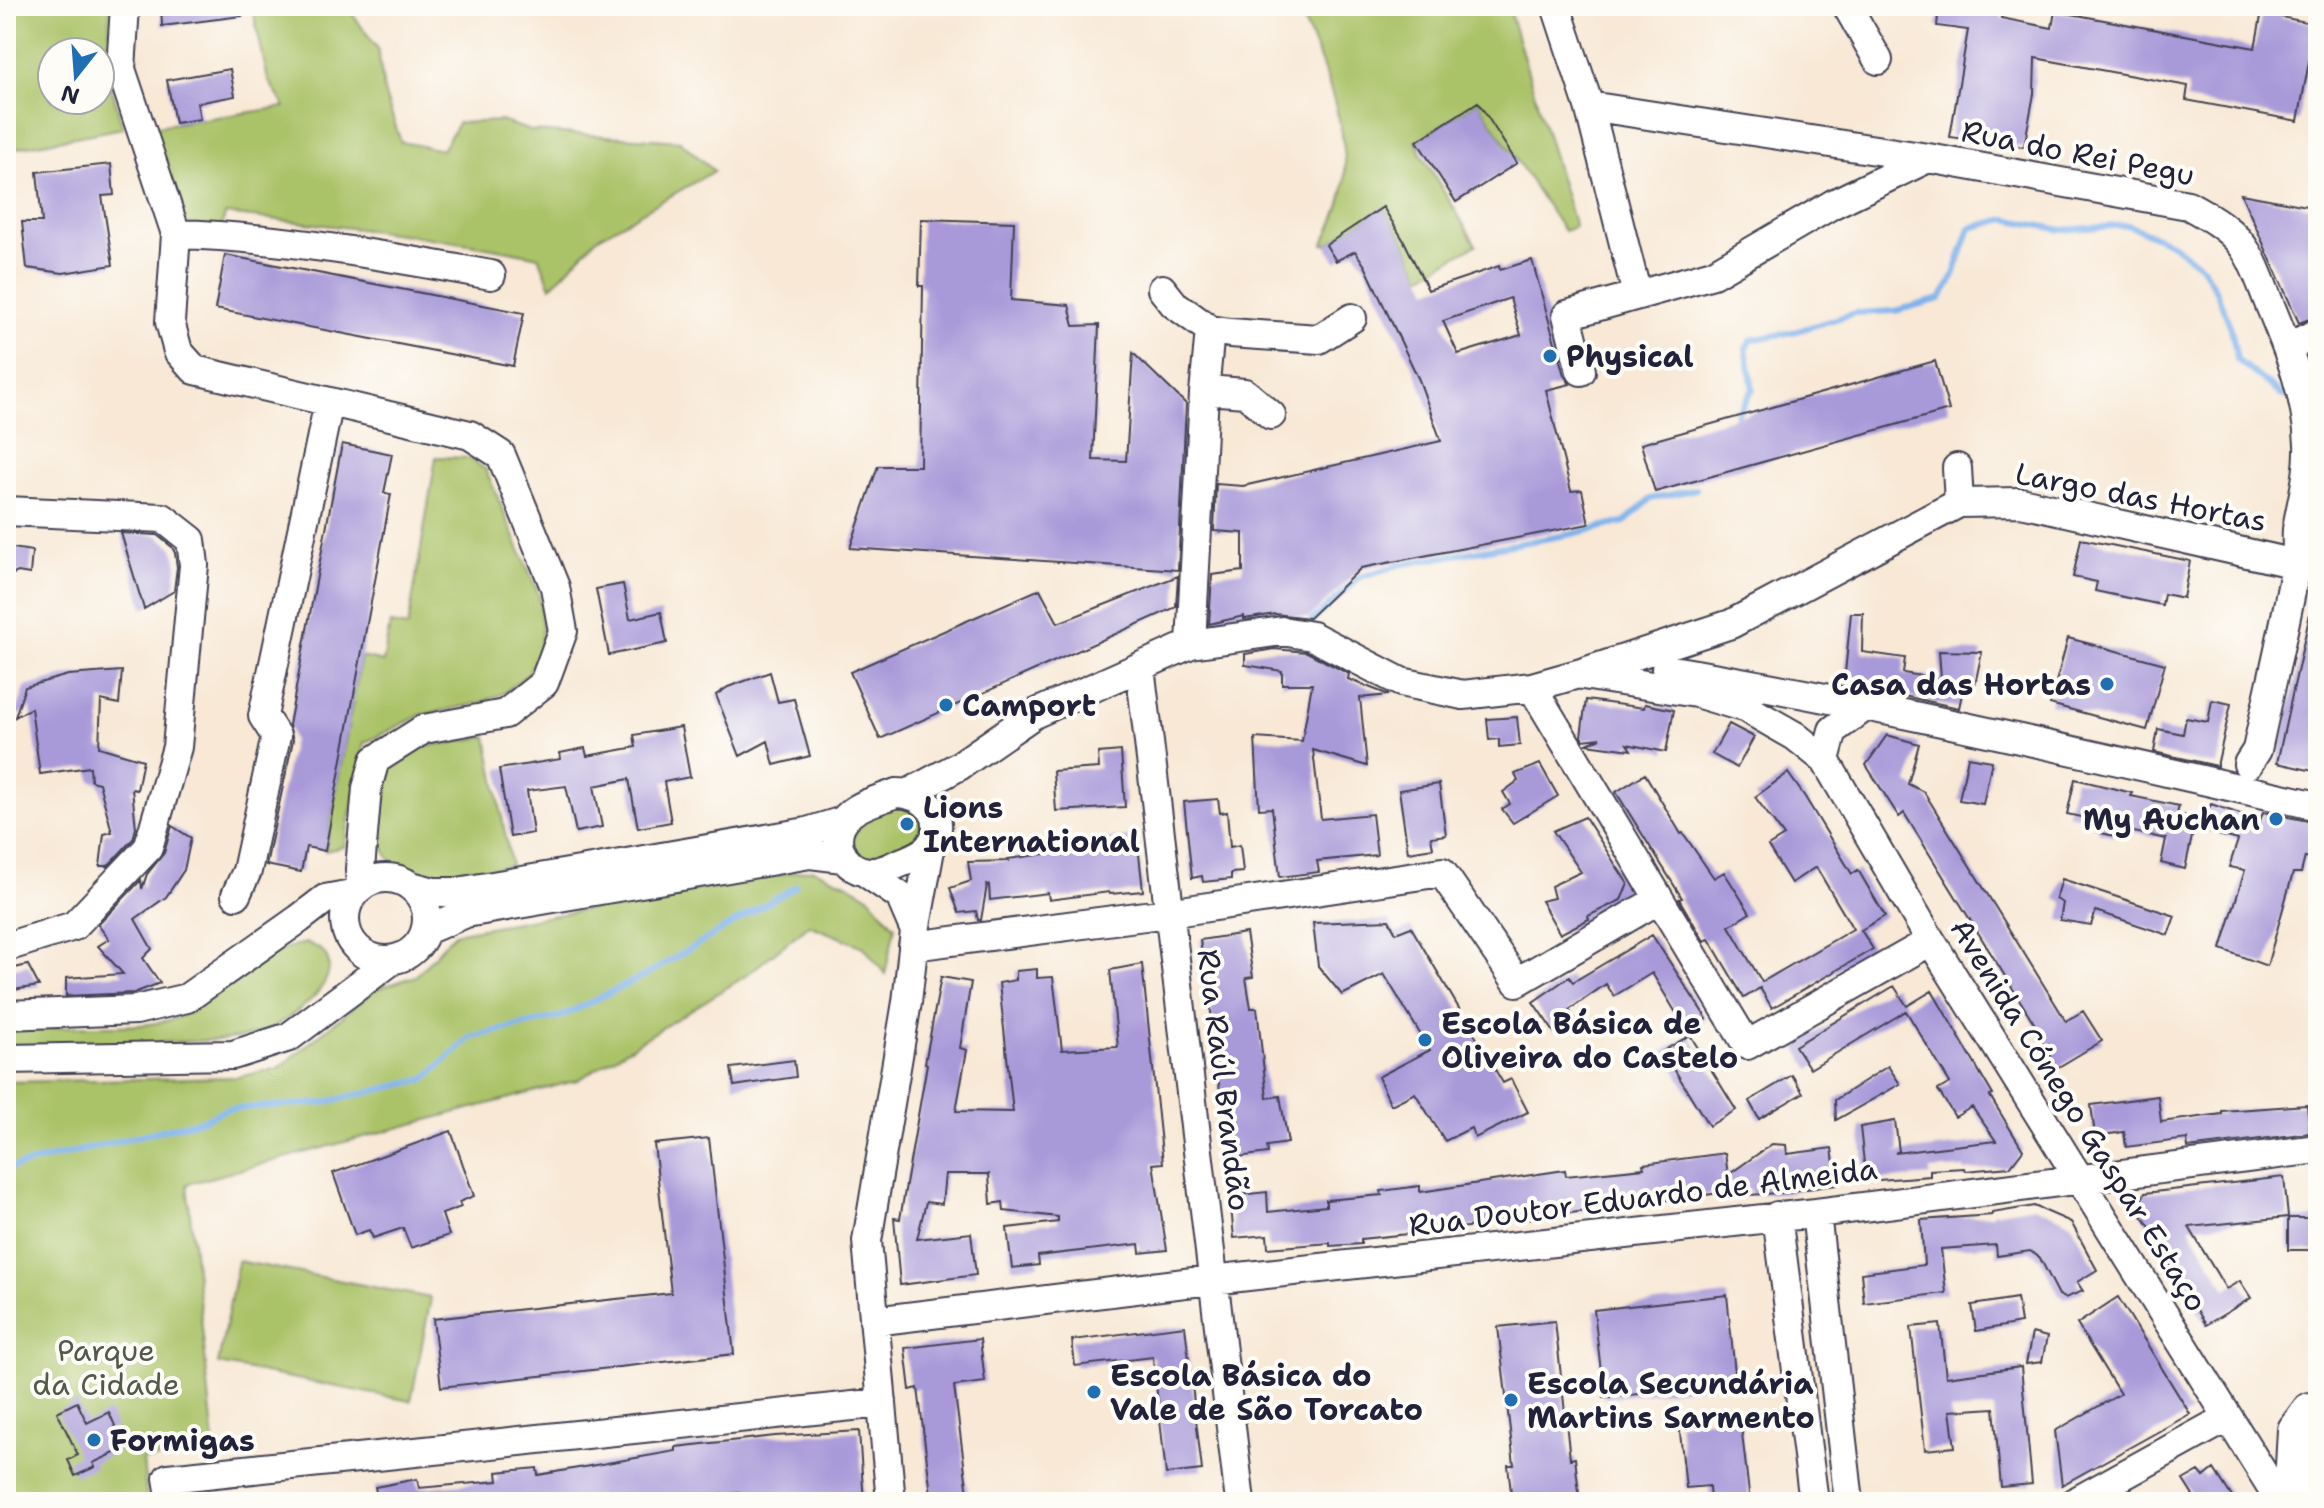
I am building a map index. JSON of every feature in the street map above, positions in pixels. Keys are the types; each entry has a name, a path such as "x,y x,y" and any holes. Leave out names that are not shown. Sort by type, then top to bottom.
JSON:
{"main road":[{"path":"2292,1502 2296,1430 2310,1411 2318,1411"}],"street":[{"path":"125,6 121,69 176,234 170,322 178,351 195,370 470,435 501,455 555,587 563,631 544,683 505,714 424,729 375,760 367,788 357,890 344,914 349,939 337,1001"},
{"path":"1556,6 1589,106 1637,295"},
{"path":"1847,6 1878,60"},
{"name":"Rua do Rei Pegu","path":"1589,106 1928,158 2188,205 2217,221 2248,254 2288,347 2302,393 2309,443 2309,471 2297,531 2302,572 2279,608 2248,748 2246,776"},
{"path":"1581,371 1567,315 1713,274 1833,204 1928,158"},
{"path":"176,234 280,241 491,275"},
{"path":"1162,289 1174,304 1210,330 1319,339 1352,318"},
{"path":"1191,644 1210,330"},
{"path":"2288,347 2318,333"},
{"path":"1204,393 1245,393 1271,415"},
{"path":"236,895 247,871 276,736 263,716 329,402"},
{"path":"909,793 959,766 1034,714 1191,644 1282,631 1312,636 1401,682 1463,695 1532,687 1578,674 1731,624 1959,503 1957,468"},
{"name":"Largo das Hortas","path":"1959,503 2021,502 2302,572"},
{"path":"6,511 163,518 191,540 194,565 177,747 148,848 74,926 6,947"},
{"path":"1717,677 1710,657 1713,640 1731,624"},
{"path":"1578,674 1647,666 1717,677 1971,728 2246,776 2318,806"},
{"name":"Rua Raúl Brandão","path":"1140,667 1240,1502"},
{"path":"1578,674 1696,693 1746,708 1795,736 1825,760 1833,730 1865,707"},
{"path":"1532,687 1747,1045 1931,941"},
{"name":"Avenida Cónego Gaspar Estaço","path":"1825,760 1931,941 2281,1502"},
{"path":"891,1502 867,1241 933,832 946,790 959,766"},
{"path":"426,930 466,913 810,854 854,865 878,872 921,854 933,832 931,807 909,793 896,793 853,811 843,821 838,833 838,846 854,865 900,896 914,939"},
{"path":"6,1015 136,1010 187,998 325,899 384,878 434,892 458,892 807,832 843,821"},
{"path":"6,1059 233,1055 289,1037 391,961 413,950 426,930 428,918 419,895 403,883 364,836"},
{"path":"914,939 1168,913 1442,872 1517,982 1658,900"},
{"path":"299,919 349,939 369,958 391,961"},
{"name":"Rua Doutor Eduardo de Almeida","path":"874,1321 1816,1213 2318,1149"},
{"path":"1816,1213 1849,1502"},
{"path":"1777,1216 1814,1502"},
{"path":"172,1502 168,1478 881,1403"},
{"path":"2075,1502 2227,1418"}],"green space":[{"path":"6,6 110,6 109,36 36,36 36,116 116,116 116,103 123,128 11,149 6,153"},
{"path":"252,6 351,6 353,15 378,49 384,92 401,142 442,150 458,123 501,121 531,131 680,141 714,171 597,238 551,287 539,257 500,249 225,214 222,227 187,225 150,127 285,107 268,80"},
{"path":"1297,6 1508,6 1575,227 1564,231 1478,102 1417,141 1420,152 1476,245 1421,276 1383,208 1326,245 1323,244 1343,192 1344,147 1325,72"},
{"path":"436,457 469,458 486,470 539,595 542,628 539,652 529,672 504,693 480,703 421,715 364,743 344,847 325,851 361,657 383,662 390,624 408,627"},
{"path":"487,737 511,865 439,880 398,867 379,841 373,824 377,780 408,749"},
{"path":"889,804 905,808 920,818 922,832 919,841 874,863 852,854 851,829"},
{"name":"Parque da Cidade","path":"812,869 869,896 895,927 885,974 864,947 809,925 744,977 578,1080 187,1184 215,1452 143,1460 147,1502 6,1502 6,1082 238,1077 279,1068 376,989 416,976 455,933"},
{"path":"307,943 325,954 329,968 326,978 302,1008 259,1033 205,1041 6,1046 6,1030 133,1026 173,1019 207,1001 271,956"},
{"path":"238,1261 431,1298 411,1401 218,1364"}],"building":[{"path":"161,6 241,6 242,16 162,26"},
{"path":"1939,6 2004,6 2001,18 2052,28 2055,11 2255,48 2263,6 2283,6 2281,17 2316,24 2298,121 2186,100 2188,86 2035,58 2034,94 2024,147 1950,137 1968,30 1937,26"},
{"path":"230,69 235,96 197,103 200,119 175,123 167,80"},
{"path":"1478,102 1517,163 1456,202 1417,141"},
{"path":"111,164 114,195 102,196 113,265 63,273 27,268 22,222 42,222 37,172"},
{"path":"2241,194 2318,208 2318,316 2299,323"},
{"path":"1383,207 1428,290 1499,266 1500,270 1532,260 1564,375 1570,384 1546,390 1571,491 1582,490 1589,524 1361,568 1309,618 1275,614 1244,619 1244,616 1209,624 1212,575 1243,571 1243,533 1214,531 1216,484 1243,486 1441,441 1419,380 1365,266 1355,251 1336,261 1326,245","holes":["1510,298 1521,335 1458,354 1443,321"]},
{"path":"921,219 1014,222 1011,300 1069,305 1074,326 1099,325 1093,460 1126,461 1133,353 1186,404 1178,570 850,548 878,466 920,466"},
{"path":"225,255 524,313 513,366 215,309"},
{"path":"1935,361 1949,410 1655,492 1641,444"},
{"path":"342,444 392,454 384,493 391,494 325,851 306,847 301,872 266,865 293,740 289,725"},
{"path":"121,533 157,535 175,553 174,591 144,609"},
{"path":"2081,539 2190,561 2183,598 2164,594 2162,605 2095,591 2097,582 2073,577"},
{"path":"6,547 32,551 30,574 18,572 6,577"},
{"path":"1178,576 1174,608 880,739 850,672 1040,589 1058,623"},
{"path":"623,584 630,619 661,612 667,643 609,655 596,589"},
{"path":"2311,609 2318,610 2318,772 2277,763"},
{"path":"1851,613 1863,613 1862,652 1905,658 1903,673 1941,679 1939,651 1982,652 1974,689 1963,689 1959,708 1844,683"},
{"name":"Casa das Hortas","path":"2068,638 2165,664 2147,730 2050,704"},
{"path":"1274,649 1307,652 1349,674 1348,679 1389,695 1360,698 1367,766 1313,750 1321,819 1372,814 1377,855 1317,861 1319,872 1280,877 1272,808 1259,809 1255,738 1302,741 1312,684 1282,684 1282,671 1245,665 1245,654"},
{"path":"122,671 119,704 101,700 99,747 143,760 137,790 132,789 136,828 133,839 108,866 100,866 104,834 112,832 99,783 91,781 90,767 40,774 31,708 15,717 25,687 68,675"},
{"path":"770,672 778,702 794,699 810,756 774,765 768,741 740,756 716,695 728,687"},
{"path":"1586,700 1644,708 1645,704 1674,710 1666,752 1627,744 1631,750 1587,744 1601,738 1583,740 1581,736"},
{"path":"2212,700 2231,704 2217,766 2154,752 2158,729 2183,734 2186,718 2208,722"},
{"path":"1517,717 1520,745 1499,747 1499,739 1489,740 1487,719"},
{"path":"1729,724 1754,737 1737,768 1712,754"},
{"path":"681,727 690,777 664,782 671,822 638,828 629,779 594,786 602,827 576,832 566,786 527,791 533,833 510,837 499,769 561,759 560,753 585,748 587,756 636,747 634,735"},
{"path":"1887,735 1919,744 1908,784 1924,792 2066,1021 2083,1011 2102,1041 2057,1068 2039,1038 2042,1036 1904,813 1899,817 1866,765"},
{"path":"1121,751 1125,807 1056,811 1053,771 1099,768 1098,753"},
{"path":"1968,757 1992,761 1983,804 1959,800"},
{"path":"1540,764 1558,796 1513,823 1502,809 1510,804 1503,792 1518,781 1515,774"},
{"path":"1788,773 1852,874 1858,870 1885,916 1861,930 1873,949 1772,1008 1760,988 1744,998 1709,939 1704,941 1679,899 1682,898 1616,792 1645,774 1681,834 1714,878 1724,872 1750,913 1729,926 1762,982 1853,929 1816,867 1791,883 1768,846 1784,836 1755,797"},
{"path":"2075,779 2179,806 2177,814 2196,818 2185,869 2161,863 2166,839 2124,830 2122,838 2097,832 2099,821 2067,814"},
{"path":"1439,784 1446,835 1431,837 1433,848 1408,852 1399,790"},
{"path":"1218,799 1220,813 1227,812 1230,847 1240,845 1243,872 1231,873 1231,879 1203,882 1202,876 1192,878 1184,802"},
{"path":"2211,804 2260,821 2263,812 2318,823 2318,859 2305,857 2301,873 2293,873 2267,966 2221,949 2245,870 2229,867 2238,840 2201,830"},
{"path":"1585,817 1628,884 1621,900 1560,934 1541,901 1554,898 1551,886 1581,872 1553,831"},
{"path":"172,826 191,838 184,870 166,897 135,919 152,949 143,958 160,983 134,993 66,996 66,978 123,974 98,946 109,939 98,925 141,880 142,889 147,874 164,853"},
{"path":"1137,836 1143,891 1049,900 1048,893 990,900 987,885 981,920 978,920 976,911 959,913 950,888 971,881 968,862 1009,861 1104,846 1103,840"},
{"path":"2062,879 2175,916 2168,935 2096,911 2091,925 2060,920 2063,903 2056,899"},
{"path":"1389,920 1396,933 1411,927 1503,1083 1511,1079 1528,1112 1475,1138 1471,1128 1445,1141 1415,1093 1391,1105 1378,1077 1430,1050 1384,974 1342,995 1318,966 1313,923"},
{"path":"1246,933 1253,977 1246,978 1251,1008 1257,1008 1267,1098 1280,1096 1288,1143 1267,1146 1268,1153 1231,1158 1200,940"},
{"path":"1652,935 1707,1019 1687,1031 1652,973 1614,996 1606,984 1569,1010 1574,1018 1554,1032 1533,1002 1569,977 1573,982"},
{"path":"1142,964 1163,1163 1153,1164 1167,1250 1140,1253 1139,1244 1038,1256 1039,1265 1012,1268 1007,1228 1058,1222 1058,1217 1004,1211 1003,1202 991,1204 989,1174 945,1174 942,1204 926,1202 917,1239 971,1233 976,1275 900,1285 894,1218 900,1219 941,977 971,982 960,1048 967,1050 956,1111 1013,1112 999,983 1016,980 1016,971 1037,969 1037,978 1053,977 1062,1050 1118,1047 1110,970"},
{"path":"28,965 39,986 6,991 6,970"},
{"path":"1894,986 1907,1006 1932,991 2023,1150 2010,1167 1930,1170 1930,1176 1866,1181 1860,1127 1895,1121 1899,1151 1895,1153 1996,1141 1972,1107 1955,1117 1938,1090 1950,1083 1906,1011 1810,1069 1795,1046"},
{"path":"1690,1035 1736,1110 1709,1126 1663,1051"},
{"path":"794,1060 796,1077 734,1086 731,1068"},
{"path":"1888,1066 1900,1084 1836,1120 1835,1100"},
{"path":"1792,1075 1803,1093 1759,1119 1749,1101"},
{"path":"2158,1096 2161,1122 2222,1114 2222,1111 2307,1105 2310,1133 2188,1148 2187,1139 2126,1147 2124,1132 2095,1136 2091,1105"},
{"path":"451,1131 474,1196 459,1202 461,1207 442,1214 449,1235 411,1248 403,1228 373,1238 369,1230 355,1235 333,1173"},
{"path":"709,1138 734,1354 441,1387 433,1319 671,1293 654,1144"},
{"path":"1772,1144 1786,1145 1787,1154 1832,1148 1837,1185 1750,1195 1750,1189 1361,1239 1361,1244 1268,1248 1267,1235 1234,1238 1230,1196 1267,1192 1268,1212 1326,1206 1326,1200 1382,1195 1381,1191 1420,1186 1420,1192 1565,1170 1566,1176 1644,1168 1643,1164 1725,1153 1728,1175"},
{"path":"2284,1177 2288,1217 2189,1227 2226,1289 2240,1281 2251,1298 2206,1325 2160,1248 2163,1247 2137,1208 2145,1193"},
{"path":"2034,1206 2071,1222 2097,1270 2077,1282 2083,1291 2065,1298 2059,1295 2040,1258 2030,1251 1997,1256 1996,1245 1941,1249 1946,1293 1864,1303 1861,1273 1924,1265 1921,1220 1992,1215"},
{"path":"2288,1218 2318,1218 2318,1250 2288,1250"},
{"path":"1727,1295 1736,1383 1604,1398 1594,1310"},
{"path":"2118,1297 2190,1414 2062,1485 2055,1431 2120,1394 2077,1324"},
{"path":"2017,1298 2021,1323 1976,1331 1972,1305"},
{"path":"1555,1321 1570,1459 1575,1458 1580,1502 1512,1502 1508,1465 1514,1465 1498,1327"},
{"path":"1940,1324 1946,1377 2021,1367 2032,1484 2001,1487 1994,1408 1950,1411 1955,1447 1925,1450 1911,1327"},
{"path":"1185,1326 1202,1470 1166,1474 1153,1357 1075,1366 1072,1340"},
{"path":"2032,1333 2047,1337 2042,1362 2026,1364"},
{"path":"980,1339 985,1382 954,1386 969,1502 932,1502 918,1388 910,1390 905,1348"},
{"name":"Formigas","path":"77,1402 87,1423 109,1412 116,1428 112,1430 121,1450 93,1463 95,1467 75,1476 68,1460 78,1455 57,1412"},
{"path":"1740,1416 1750,1502 1710,1502 1709,1486 1686,1488 1679,1423"},
{"path":"859,1431 864,1502 799,1502 798,1497 740,1502 739,1493 663,1502 378,1502 375,1487 417,1479 419,1488 498,1481 497,1472 537,1468 538,1475 676,1451 676,1447"},
{"path":"2214,1469 2232,1497 2223,1502 2197,1502 2183,1480 2199,1471 2204,1477"}],"waterway":[{"path":"1737,415 1753,389 1746,348 1751,340 1797,331 1855,313 1895,311 1940,299 1951,283 1970,228 2006,219 2062,230 2128,225 2171,243 2203,268 2231,328 2237,360 2283,396"},
{"path":"1310,623 1360,577 1399,565 1625,522 1650,499 1696,489"},
{"path":"6,1169 203,1120 226,1109 322,1103 425,1079 471,1037 562,1016 644,976 796,886"}],"place":[{"name":"Physical","path":"1550,356"},
{"name":"Casa das Hortas","path":"2107,684"},
{"name":"Camport","path":"946,705"},
{"name":"My Auchan","path":"2276,819"},
{"name":"Lions International","path":"907,824"},
{"name":"Escola Básica de Oliveira do Castelo","path":"1425,1040"},
{"name":"Escola Básica do Vale de São Torcato","path":"1094,1392"},
{"name":"Escola Secundária Martins Sarmento","path":"1511,1400"},
{"name":"Formigas","path":"94,1440"}]}
